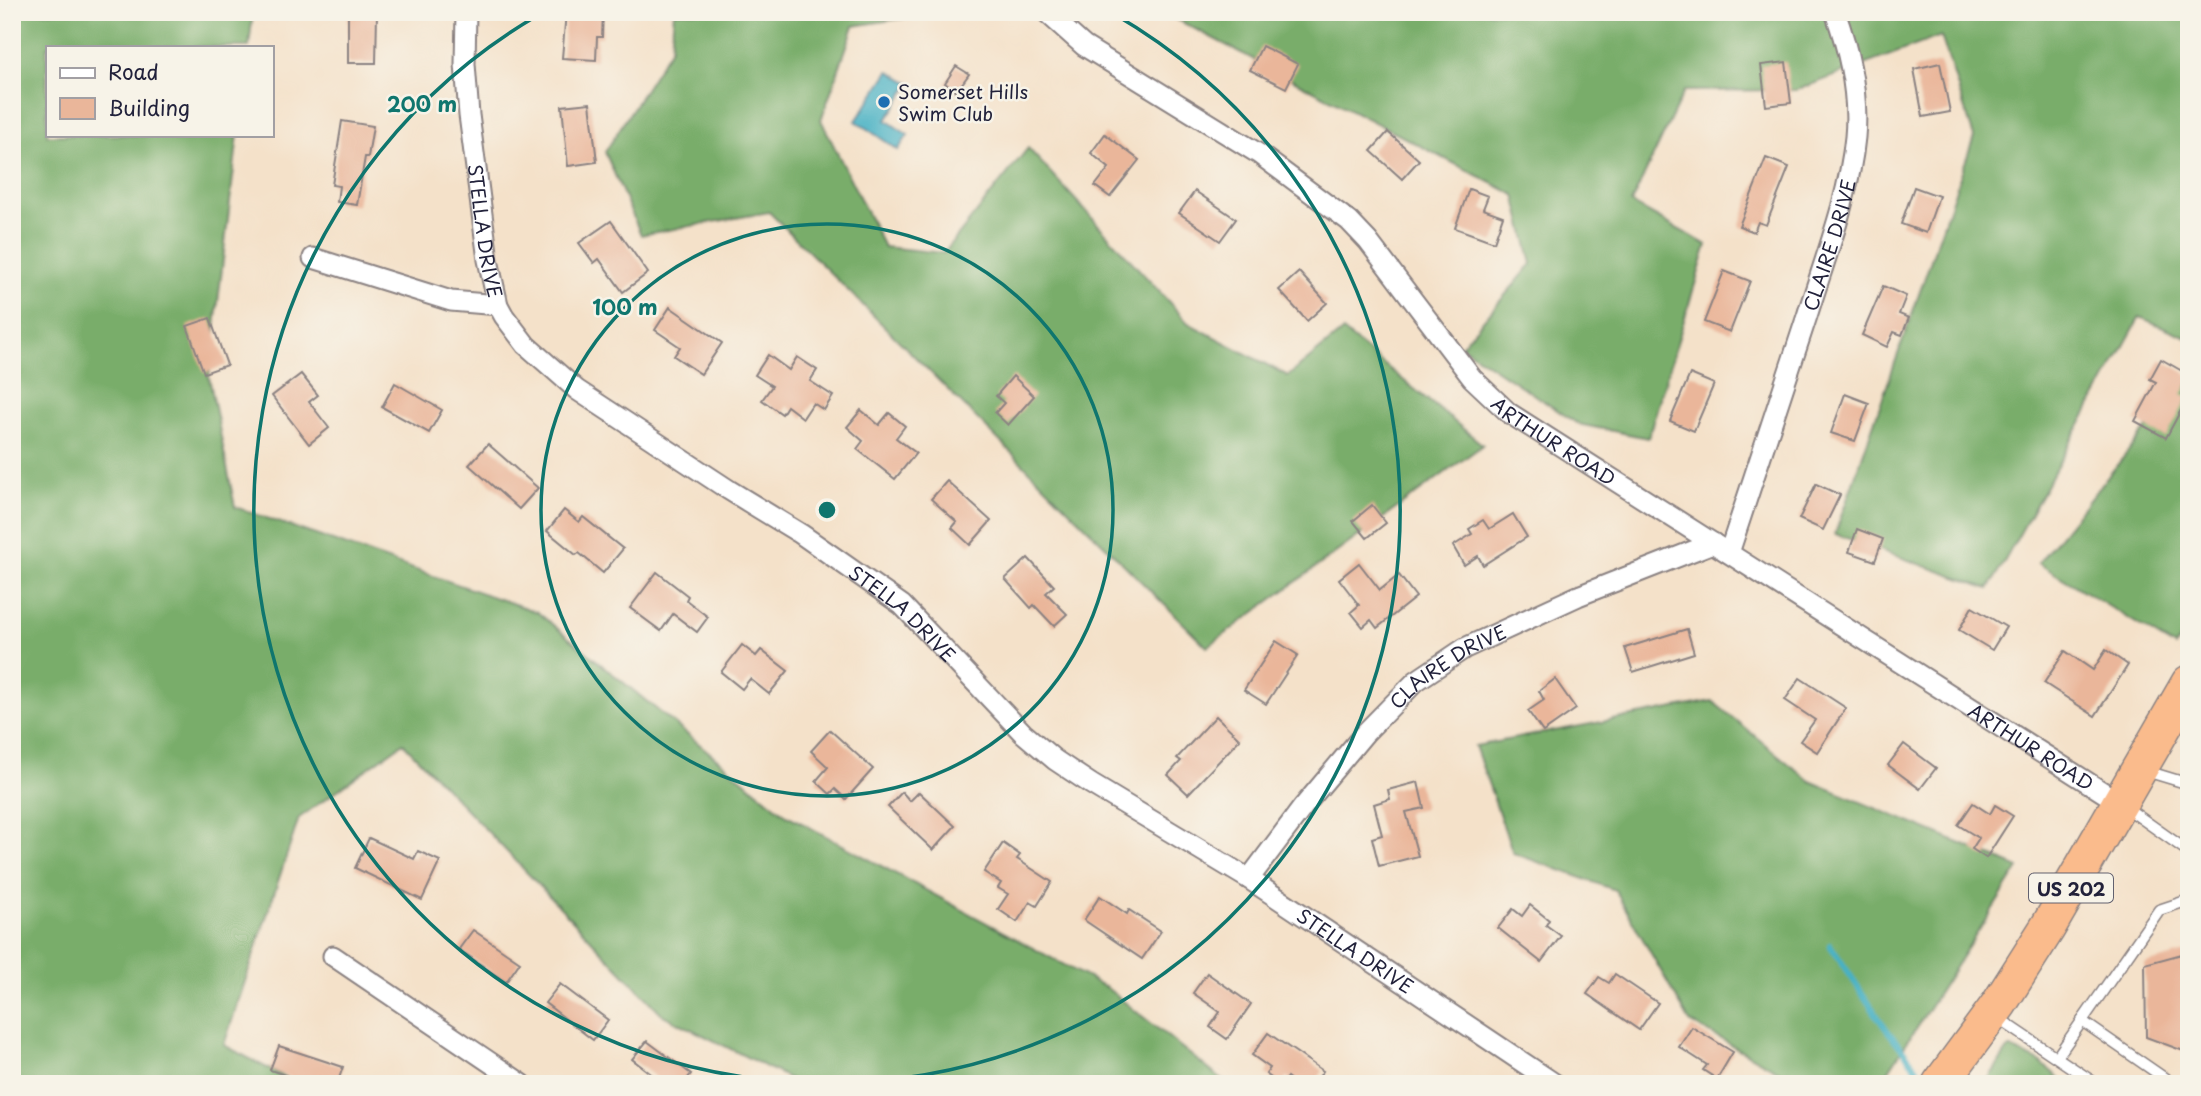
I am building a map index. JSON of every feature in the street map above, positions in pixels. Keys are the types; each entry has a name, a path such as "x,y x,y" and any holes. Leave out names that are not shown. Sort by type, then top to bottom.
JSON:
{"highway":[{"name":"US 202","path":"1940,1084 1992,1014 2048,927 2189,683"}],"street":[{"name":"STELLA DRIVE","path":"466,12 465,64 469,115 488,260 498,304 526,345 577,390 729,490 802,534 902,605 1023,733 1055,760 1249,880 1555,1084"},
{"name":"ARTHUR ROAD","path":"1046,12 1084,46 1259,154 1349,221 1368,241 1472,378 1509,413 2120,803"},
{"name":"CLAIRE DRIVE","path":"1249,880 1303,807 1365,733 1416,681 1465,648 1577,596 1721,548 1825,258 1847,181 1855,136 1856,110 1848,50 1835,12"},
{"path":"313,258 451,301 498,304"},
{"path":"333,956 522,1084"}],"lane":[{"path":"2139,768 2189,784"},
{"path":"2120,803 2189,852"},
{"path":"2057,1057 2159,910 2189,900"},
{"path":"1992,1014 2096,1084"},
{"path":"2082,1021 2173,1084"}],"green space":[{"path":"12,12 253,12 249,46 46,46 46,136 238,136 209,377 235,507 537,612 785,814 1107,988 1227,1084 800,1084 663,1015 403,743 299,818 224,1045 297,1084 12,1084"},
{"path":"674,12 942,12 854,26 821,120 884,247 944,253 1028,148 1188,323 1288,376 1343,331 1483,445 1207,647 769,212 641,235 605,152 671,48"},
{"path":"1167,12 2189,12 2189,338 2140,317 1989,589 1835,534 1974,137 1941,36 1797,90 1684,91 1631,203 1707,245 1648,438 1578,424 1461,346 1532,264 1515,195 1168,15"},
{"path":"2189,376 2189,626 2175,647 2038,563"},
{"path":"1712,701 1810,781 2019,868 1880,1084 1802,1084 1690,1022 1615,890 1513,853 1475,746"},
{"path":"2009,1048 2040,1062 2067,1084 1985,1084"}],"water":[{"name":"Somerset Hills Swim Club","path":"889,71 911,83 886,120 908,135 898,150 856,121"}],"building":[{"path":"348,12 377,12 376,63 348,63"},
{"path":"566,12 603,12 602,37 597,37 596,60 562,58"},
{"path":"1262,46 1298,64 1286,88 1250,70"},
{"path":"1786,62 1791,103 1766,106 1761,65"},
{"path":"1940,63 1950,112 1923,117 1914,69"},
{"path":"956,66 969,74 956,92 945,83"},
{"path":"590,103 597,162 568,166 562,106"},
{"path":"342,121 373,126 357,205 337,202 339,186 332,185"},
{"path":"1388,132 1419,160 1402,179 1371,151"},
{"path":"1105,134 1139,160 1110,197 1095,186 1109,168 1091,153"},
{"path":"1766,158 1789,167 1766,225 1758,222 1754,232 1739,226"},
{"path":"1914,187 1939,196 1926,233 1901,224"},
{"path":"1469,189 1488,196 1483,209 1503,216 1494,242 1455,228"},
{"path":"1195,191 1236,219 1220,241 1179,213"},
{"path":"611,221 648,273 623,292 599,259 594,263 579,243"},
{"path":"1724,271 1750,281 1730,332 1704,322"},
{"path":"1299,272 1327,303 1307,321 1279,290"},
{"path":"1883,286 1906,296 1899,314 1909,318 1902,335 1894,332 1887,347 1862,335"},
{"path":"670,307 722,343 701,374 674,356 680,347 655,330"},
{"path":"210,318 227,365 204,373 187,326"},
{"path":"768,355 789,370 797,357 817,370 810,381 833,396 824,410 813,403 803,418 787,406 782,414 762,400 772,386 755,375"},
{"path":"2161,359 2189,375 2189,382 2182,394 2188,397 2166,438 2135,421 2156,382 2150,379"},
{"path":"301,374 318,395 309,402 329,428 309,444 272,396"},
{"path":"1690,374 1714,384 1694,431 1670,421"},
{"path":"1013,376 1034,396 1008,425 995,413 1004,403 996,396"},
{"path":"395,383 442,410 429,433 382,407"},
{"path":"1845,394 1869,403 1855,441 1831,433"},
{"path":"861,410 879,425 889,413 905,426 896,438 916,453 895,479 857,449 863,441 847,427"},
{"path":"488,444 538,488 519,509 469,465"},
{"path":"947,481 991,521 970,545 952,528 957,522 931,499"},
{"path":"1816,484 1840,495 1823,530 1799,519"},
{"path":"1372,505 1386,523 1367,538 1353,521"},
{"path":"564,510 579,522 583,517 623,549 603,573 547,531"},
{"path":"1513,514 1527,537 1483,565 1478,556 1464,565 1453,546 1472,534 1469,529 1483,520 1489,529"},
{"path":"1857,529 1883,539 1875,561 1849,552"},
{"path":"1028,558 1054,586 1046,593 1067,614 1054,626 1034,605 1031,608 1005,579"},
{"path":"1359,563 1380,590 1399,575 1416,597 1377,628 1371,620 1363,627 1351,612 1359,605 1339,579"},
{"path":"657,572 688,596 686,600 708,617 697,632 673,614 661,631 630,608"},
{"path":"1972,607 2006,627 1992,650 1959,630"},
{"path":"1687,629 1694,653 1633,672 1625,648"},
{"path":"1276,641 1298,655 1266,704 1244,690"},
{"path":"742,645 756,656 761,650 788,671 769,694 750,679 742,689 721,672"},
{"path":"2106,650 2128,665 2095,716 2044,683 2065,651 2093,670"},
{"path":"1800,678 1846,708 1817,752 1800,741 1815,720 1785,700"},
{"path":"1555,679 1576,709 1543,732 1528,711 1544,700 1539,691"},
{"path":"1216,716 1240,739 1188,794 1168,775 1181,761 1177,758"},
{"path":"830,730 873,769 846,799 835,789 830,794 816,781 828,767 811,751"},
{"path":"1904,744 1936,768 1920,789 1888,765"},
{"path":"1418,782 1424,808 1406,812 1418,856 1379,866 1372,838 1382,835 1374,804 1390,799 1388,790"},
{"path":"902,792 910,801 919,792 955,826 933,850 888,807"},
{"path":"1973,803 1990,814 1995,805 2013,816 1986,858 1972,849 1979,838 1958,825"},
{"path":"369,838 414,859 418,851 440,861 422,900 355,868"},
{"path":"1003,843 1020,855 1017,859 1052,882 1037,906 1030,902 1017,922 998,909 1008,894 998,888 1001,883 984,872"},
{"path":"1100,896 1127,914 1129,910 1161,931 1142,959 1084,920"},
{"path":"1530,905 1549,920 1546,925 1561,936 1541,962 1498,928 1513,909 1522,916"},
{"path":"473,930 520,962 506,982 459,949"},
{"path":"2189,952 2189,1053 2146,1037 2145,964"},
{"path":"1207,973 1251,1004 1227,1039 1210,1027 1220,1012 1193,993"},
{"path":"1615,974 1658,1003 1639,1030 1587,994 1599,977 1609,983"},
{"path":"560,984 608,1020 593,1040 545,1003"},
{"path":"1692,1027 1733,1052 1717,1079 1703,1070 1707,1065 1679,1047"},
{"path":"1268,1033 1323,1071 1314,1084 1296,1084 1287,1077 1279,1084 1266,1074 1270,1068 1252,1055"},
{"path":"647,1041 691,1074 683,1084 664,1084 632,1059"},
{"path":"279,1046 343,1067 337,1084 311,1084 270,1070"}],"waterway":[{"path":"1830,945 1884,1026 1922,1075"}],"place":[{"name":"Somerset Hills Swim Club","path":"884,102"}]}
